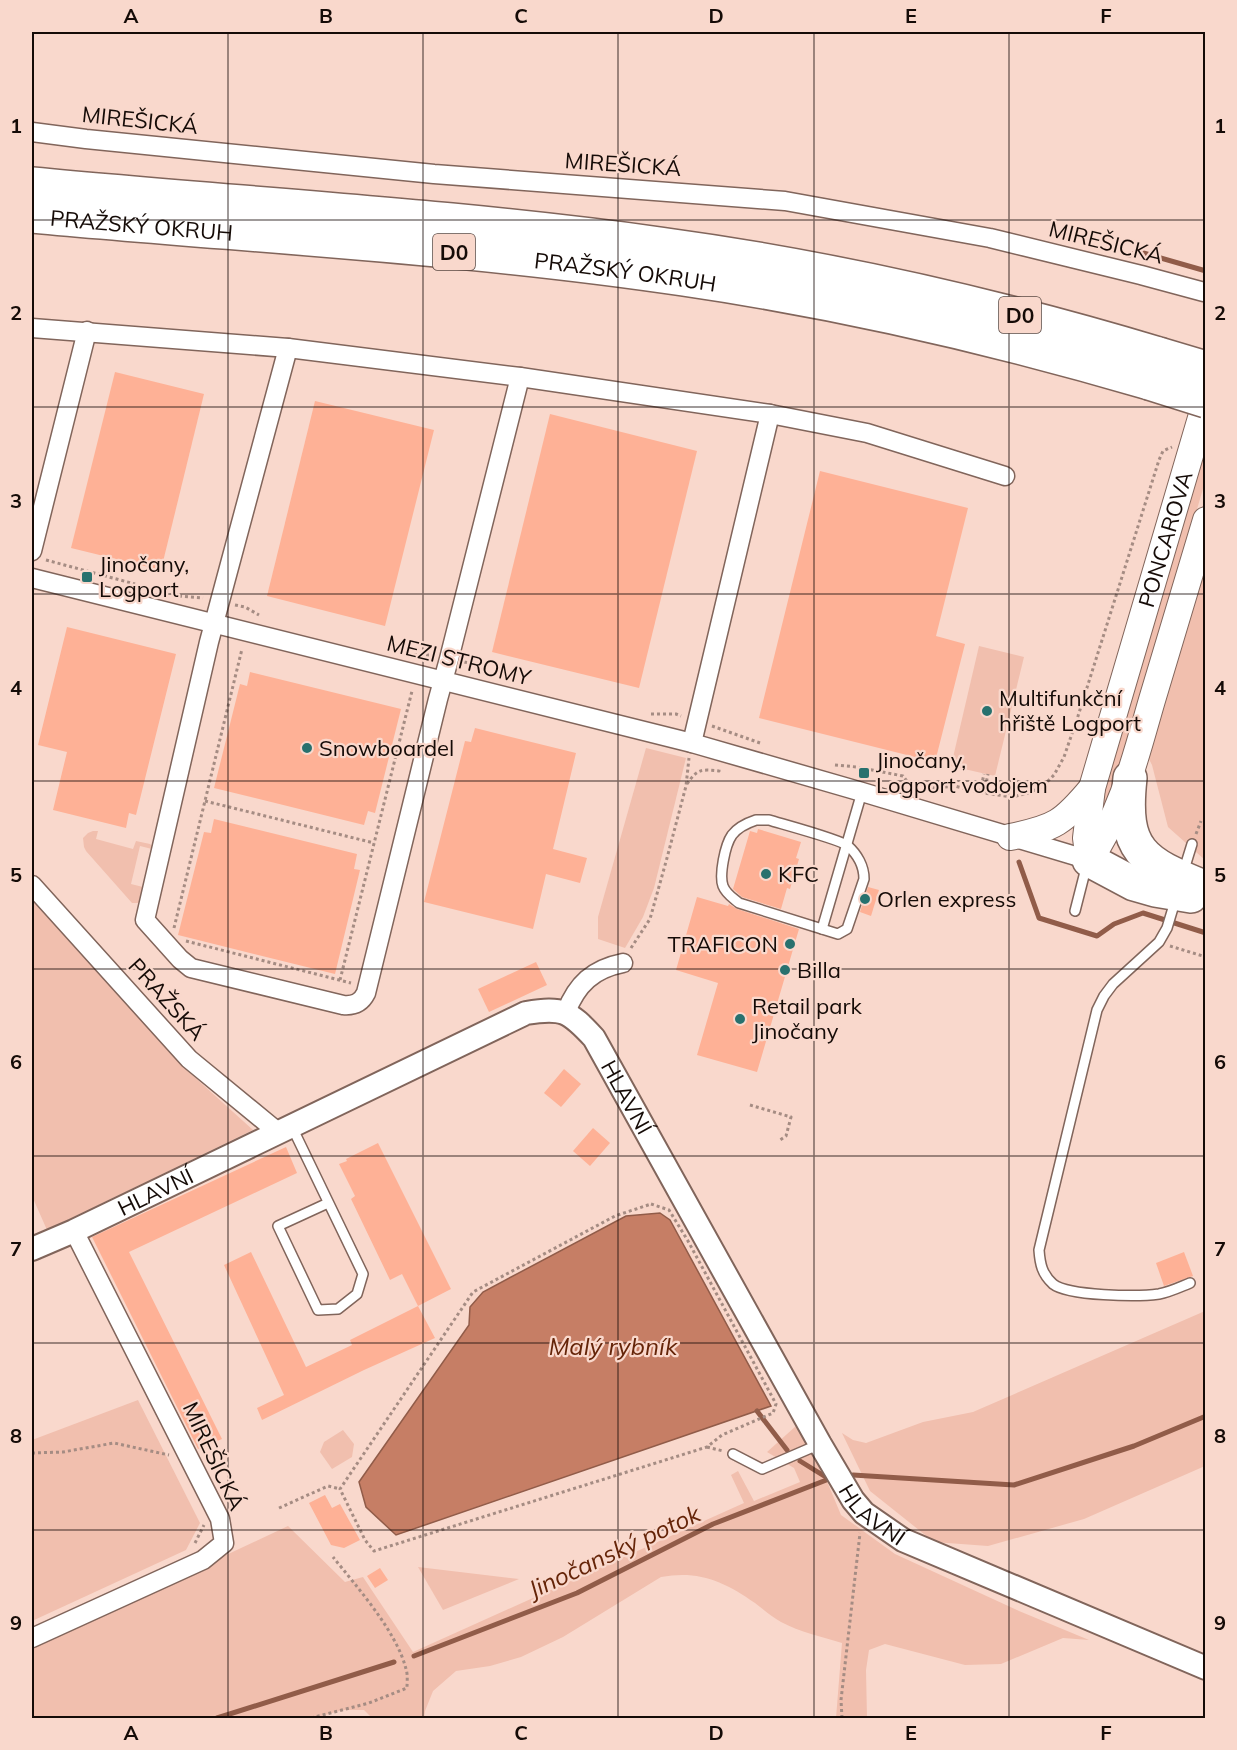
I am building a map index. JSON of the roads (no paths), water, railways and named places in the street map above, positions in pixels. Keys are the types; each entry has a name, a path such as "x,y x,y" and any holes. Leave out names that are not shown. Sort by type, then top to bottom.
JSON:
{"highway":[{"name":"PRAŽSKÝ OKRUH","path":"32,184 396,215 574,233 719,253 877,297 988,339 1154,368 1206,368"},
{"name":"PRAŽSKÝ OKRUH","path":"32,216 369,244 552,262 713,283 877,297"},
{"name":"PRAŽSKÝ OKRUH","path":"1154,368 1206,401"},
{"path":"1130,778 1127,815 1131,832 1139,849 1188,893"},
{"path":"1089,860 1134,884 1188,893"}],"main road":[{"name":"PONCAROVA","path":"1092,788 1206,401"},
{"name":"PONCAROVA","path":"1089,860 1112,823 1130,778 1206,520"},
{"path":"1010,837 1034,832 1062,820 1074,810 1092,788"},
{"path":"1089,860 1086,838 1092,788"}],"street":[{"name":"MIREŠICKÁ","path":"32,132 434,174 785,201 990,238 1141,274 1204,292"},
{"path":"32,328 288,348 520,377 770,414 867,433 1005,476"},
{"path":"32,551 87,332"},
{"path":"288,348 214,624 145,920 191,968 343,1005 352,1006 360,1001 364,998 368,988 442,681 520,377"},
{"path":"692,743 770,414"},
{"name":"MEZI STROMY","path":"32,578 692,743 1089,860"},
{"name":"PRAŽSKÁ","path":"32,885 189,1059 286,1130"},
{"path":"566,1012 579,987 594,973 609,965 622,963"},
{"name":"HLAVNÍ","path":"32,1249 74,1232 526,1013 547,1009 566,1012 578,1020 594,1038 820,1444 853,1500 864,1513 903,1540 1206,1668"},
{"name":"MIREŠICKÁ","path":"32,1638 203,1560 224,1543 220,1519 74,1232"}],"lane":[{"path":"822,929 847,844 868,794"},
{"path":"756,820 769,820 847,844 860,861 864,870 864,879 847,929 838,934 740,903 728,894 723,885 721,871 731,836 743,825 756,820"},
{"path":"1190,1283 1159,1294 1120,1295 1066,1291 1054,1286 1045,1276 1040,1264 1039,1250 1098,1010 1113,984 1159,942 1188,893 1192,844"},
{"path":"1075,911 1089,860"},
{"path":"286,1130 328,1203 363,1274 357,1294 338,1309 318,1310 278,1226 328,1203"},
{"path":"733,1454 762,1469 820,1444"}],"water":[{"name":"Malý rybník","path":"660,1213 670,1220 771,1406 396,1535 366,1507 359,1482 469,1325 470,1307 483,1292 626,1216"}],"waterway":[{"path":"1129,255 1140,252 1206,271"},
{"path":"1019,862 1039,918 1097,936 1114,924 1143,913 1206,933"},
{"path":"757,1411 787,1450"},
{"name":"Jinočanský potok","path":"853,1475 1014,1485 1134,1446 1206,1416"},
{"path":"800,1461 829,1479"},
{"name":"Jinočanský potok","path":"414,1656 577,1593 713,1524 829,1479"},
{"name":"Jinočanský potok","path":"217,1718 394,1662"}],"place":[{"name":"Jinočany, Logport","path":"87,577"},
{"name":"Multifunkční hřiště Logport","path":"987,711"},
{"name":"Snowboardel","path":"307,748"},
{"name":"Jinočany, Logport vodojem","path":"864,773"},
{"name":"KFC","path":"766,874"},
{"name":"Orlen express","path":"865,899"},
{"name":"TRAFICON","path":"790,944"},
{"name":"Billa","path":"785,970"},
{"name":"Retail park Jinočany","path":"740,1019"}]}
